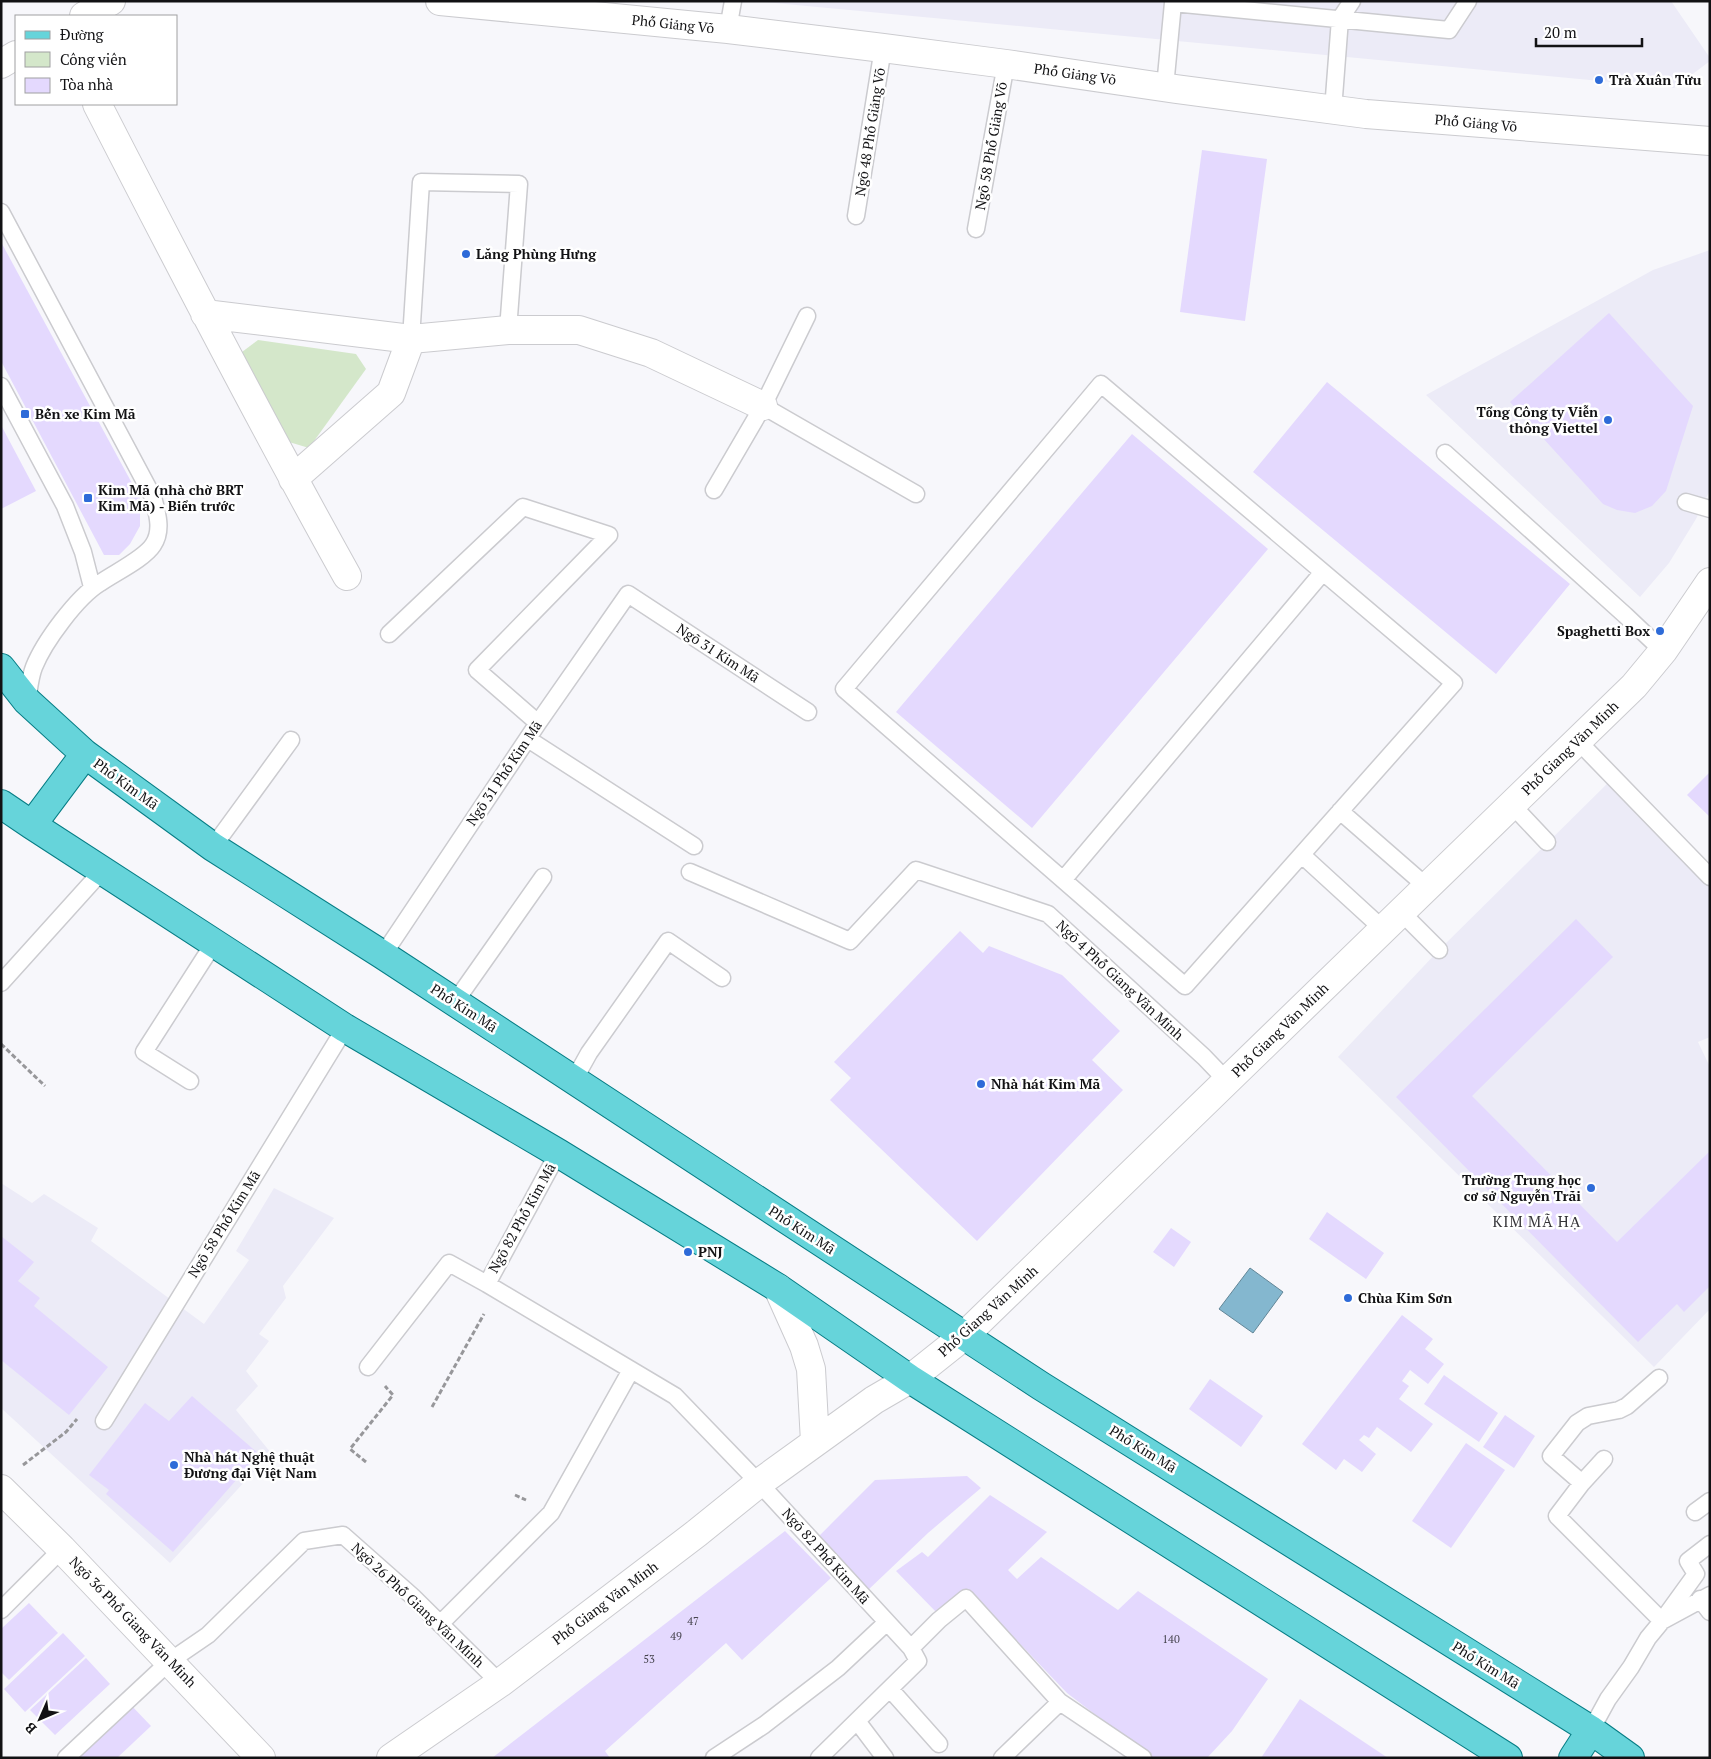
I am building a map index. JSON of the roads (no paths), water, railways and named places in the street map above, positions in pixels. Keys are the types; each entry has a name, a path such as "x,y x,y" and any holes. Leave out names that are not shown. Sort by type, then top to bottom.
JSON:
{"main road":[{"name":"Phố Kim Mã","path":"1,668 27,701 86,754 213,847 383,955 964,1336 1591,1730 1630,1758"},
{"path":"32,825 86,754"},
{"path":"1,804 345,1028 558,1153 778,1288 910,1379 1508,1758"},
{"path":"1573,1758 1591,1730"}],"street":[{"path":"86,15 111,1"},
{"name":"Phố Giảng Võ","path":"440,1 728,29 884,48 1366,114 1710,141"},
{"path":"98,105 205,314 347,576"},
{"path":"205,314 411,338 508,330 579,330 651,353 763,406"},
{"path":"293,479 391,393 411,338"},
{"name":"Phố Giang Văn Minh","path":"391,1758 500,1683 697,1533 759,1483 874,1400 910,1379 964,1336 1634,686 1663,651 1710,582"},
{"path":"778,1288 804,1346 811,1369 815,1442"},
{"name":"Ngõ 36 Phố Giang Văn Minh","path":"1,1489 62,1549 261,1758"}],"lane":[{"path":"728,29 733,1"},
{"path":"1333,110 1340,19 1352,1"},
{"path":"1165,87 1173,2 1304,8 1340,19 1449,30 1468,1"},
{"name":"Ngõ 48 Phố Giảng Võ","path":"856,216 884,48"},
{"name":"Ngõ 58 Phố Giảng Võ","path":"976,229 1006,64"},
{"path":"411,338 421,182 519,184 508,330"},
{"path":"1,212 153,497 160,524 153,545 137,560 92,587 77,603 43,648 34,668 27,701"},
{"path":"714,490 763,406 807,316"},
{"path":"1101,384 1454,683 1340,811 1185,986 844,688 1101,384"},
{"path":"1,386 65,506 83,552 92,587"},
{"path":"763,406 916,494"},
{"path":"1445,453 1663,651"},
{"path":"1686,502 1710,509"},
{"path":"389,634 523,507 609,535 477,670 538,723"},
{"path":"1063,880 1323,572"},
{"name":"Ngõ 31 Kim Mã","path":"628,594 808,712"},
{"name":"Ngõ 31 Phố Kim Mã","path":"383,955 538,723 628,594"},
{"path":"528,738 694,846"},
{"path":"213,847 291,740"},
{"path":"1578,741 1710,877"},
{"path":"1512,805 1547,842"},
{"path":"1340,811 1426,886"},
{"path":"1302,855 1392,921 1439,950"},
{"name":"Ngõ 4 Phố Giang Văn Minh","path":"690,872 850,941 916,870 1048,914 1204,1057 1227,1081"},
{"path":"1,983 102,871"},
{"path":"455,1002 542,877"},
{"path":"574,1080 589,1053 668,941 722,978"},
{"path":"190,1081 144,1052 214,944"},
{"name":"Ngõ 58 Phố Kim Mã","path":"104,1421 345,1028"},
{"name":"Ngõ 82 Phố Kim Mã","path":"492,1287 558,1153"},
{"name":"Ngõ 82 Phố Kim Mã","path":"368,1367 449,1263 675,1396 759,1483 911,1648"},
{"path":"440,1624 551,1513 631,1370"},
{"path":"1582,1484 1551,1456 1577,1423 1588,1416 1619,1410 1659,1378"},
{"path":"1604,1459 1557,1516 1662,1621"},
{"path":"1695,1512 1710,1501"},
{"name":"Ngõ 26 Phố Giang Văn Minh","path":"170,1661 208,1634 304,1541 343,1535 412,1596 500,1683"},
{"path":"1591,1730 1608,1699 1631,1667 1648,1638 1696,1574 1688,1561 1710,1544"},
{"path":"1,1610 62,1549"},
{"path":"819,1758 918,1661 911,1648 939,1620 966,1598 1060,1702 1143,1758"},
{"path":"1662,1621 1707,1602"},
{"path":"714,1758 764,1725 838,1668 886,1623"},
{"path":"66,1758 170,1661"},
{"path":"890,1689 939,1744"},
{"path":"1002,1758 1060,1702"},
{"path":"857,1721 885,1758"}],"water":[{"path":"1250,1268 1283,1292 1253,1333 1219,1309"}],"place":[{"name":"Trà Xuân Tửu","path":"1599,80"},
{"name":"Lăng Phùng Hưng","path":"466,254"},
{"name":"Bến xe Kim Mã","path":"25,414"},
{"name":"Tổng Công ty Viễn thông Viettel","path":"1608,420"},
{"name":"Kim Mã (nhà chờ BRT Kim Mã) - Biển trước","path":"88,498"},
{"name":"Spaghetti Box","path":"1660,631"},
{"name":"Nhà hát Kim Mã","path":"981,1084"},
{"name":"Trường Trung học cơ sở Nguyễn Trãi","path":"1591,1188"},
{"name":"PNJ","path":"688,1252"},
{"name":"Chùa Kim Sơn","path":"1348,1298"},
{"name":"Nhà hát Nghệ thuật Đương đại Việt Nam","path":"174,1465"}],"district":[{"name":"KIM MÃ HẠ","path":"1537,1222"}]}
